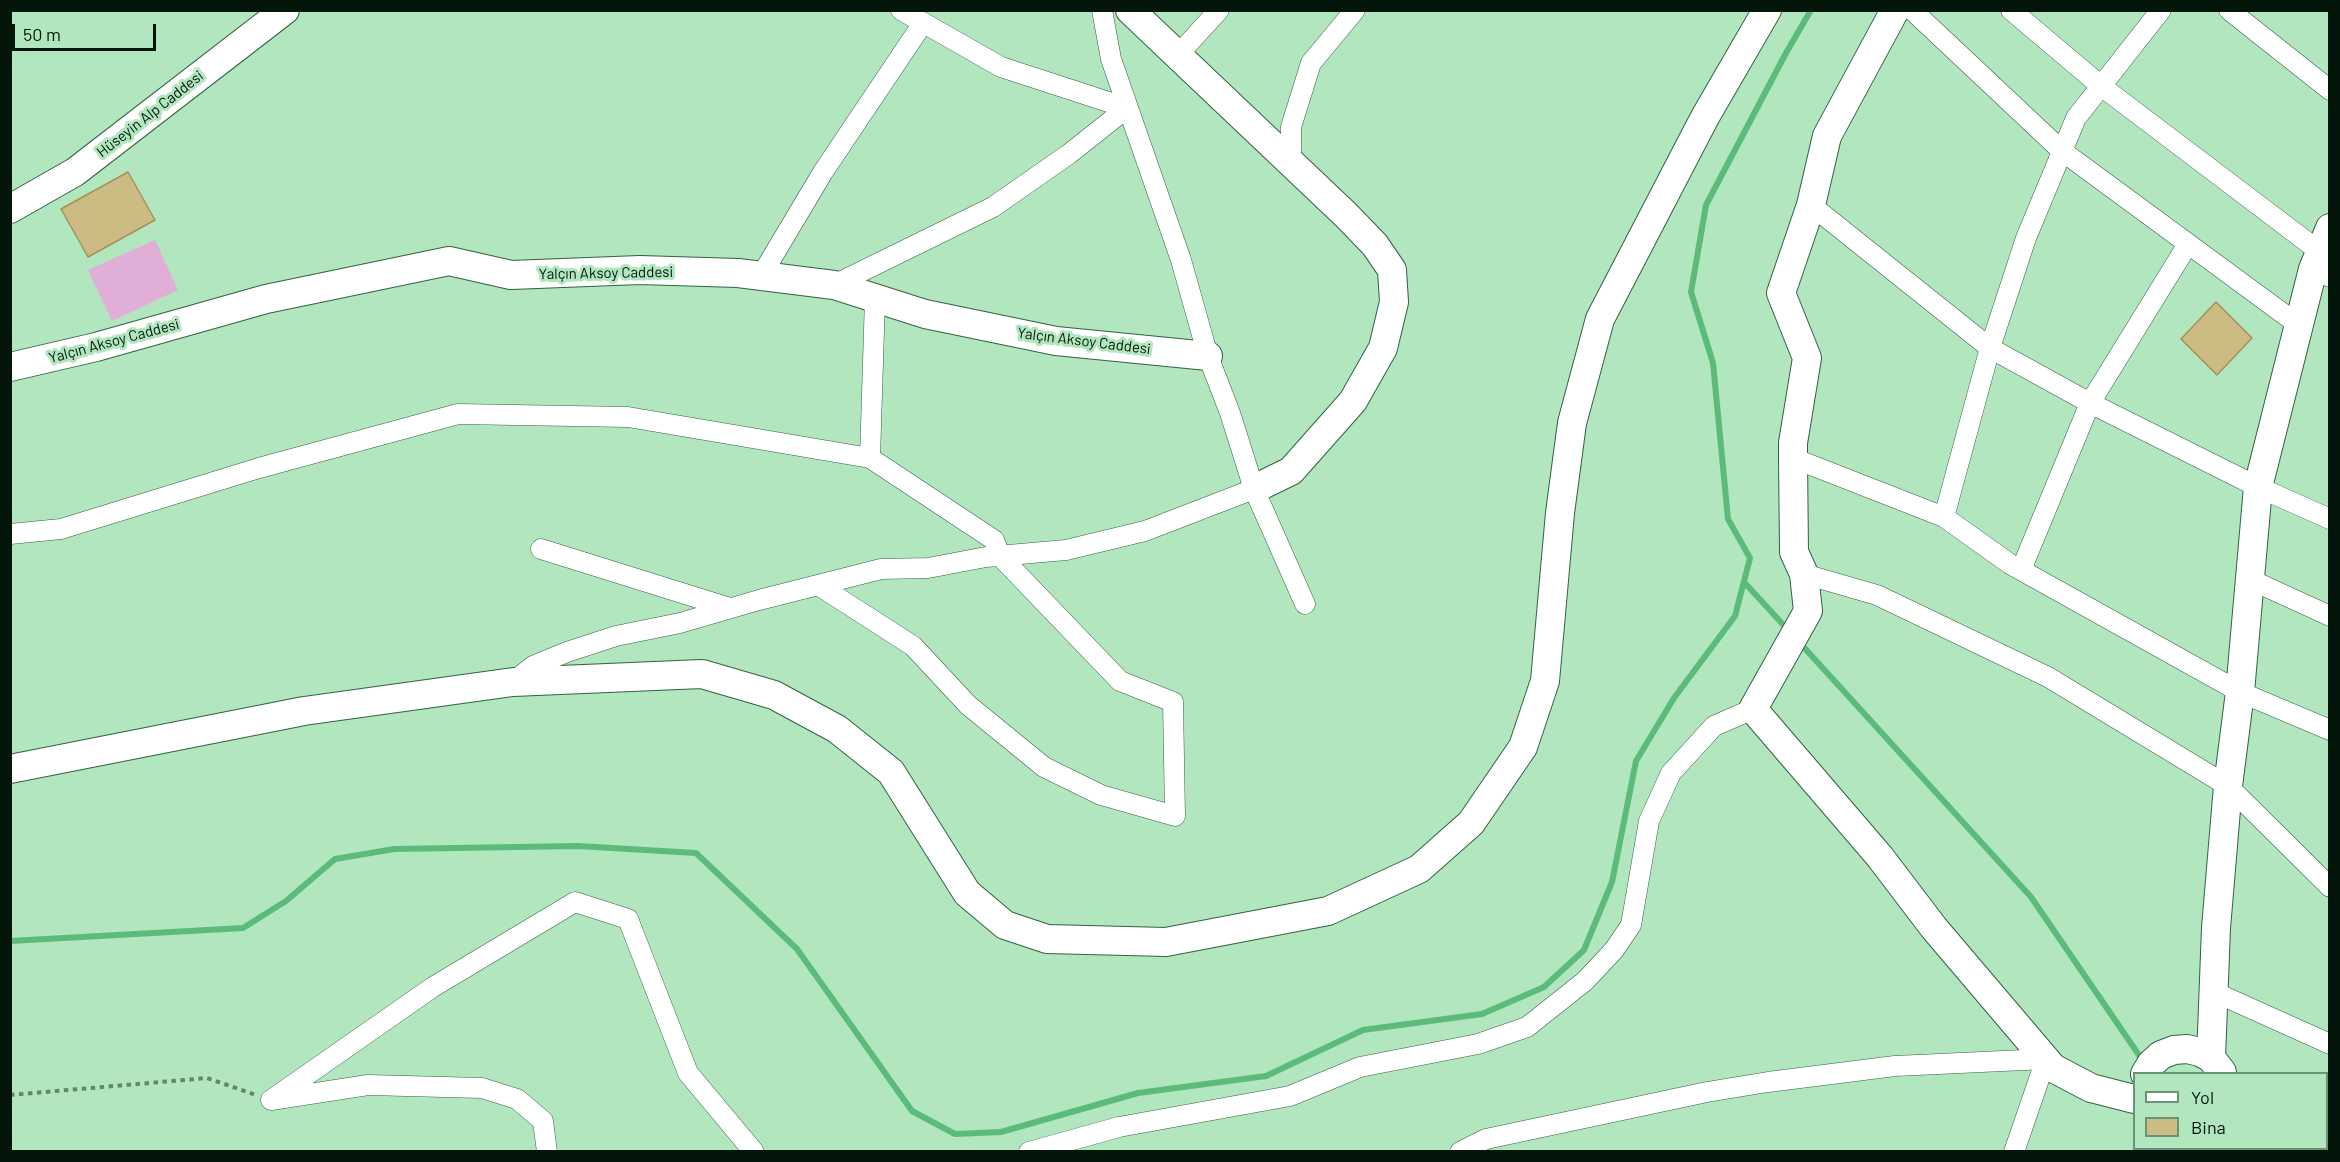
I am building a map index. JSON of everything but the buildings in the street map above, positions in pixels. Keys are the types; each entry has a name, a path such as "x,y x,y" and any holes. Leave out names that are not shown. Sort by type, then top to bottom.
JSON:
{"street":[{"name":"Hüseyin Alp Caddesi","path":"12,206 75,172 285,10"},
{"path":"901,10 1002,67 1127,108"},
{"path":"1102,10 1111,59 1178,250 1208,356 1230,413 1254,489 1305,604"},
{"path":"513,682 533,666 616,636 680,623 881,569 928,568 1000,556 1066,550 1145,531 1254,489 1291,471 1353,401 1383,348 1395,302 1392,270 1375,245 1130,10"},
{"path":"1177,56 1219,10"},
{"path":"1291,162 1291,127 1311,63 1355,10"},
{"path":"10,769 304,711 513,682 702,674 774,695 837,729 891,772 967,893 1005,925 1047,939 1166,942 1328,911 1419,869 1471,823 1522,747 1545,681 1560,513 1572,423 1600,319 1705,117 1767,10"},
{"path":"1029,1152 1119,1127 1290,1096 1360,1067 1478,1044 1527,1027 1586,981 1614,950 1631,925 1649,821 1671,772 1714,726 1753,709 1808,611 1804,574 1794,552 1793,458 1793,443 1807,358 1780,293 1810,205 1827,136 1895,10"},
{"path":"1912,10 2062,151 2300,326"},
{"path":"2011,10 2101,86 2323,256 2300,326 2258,487 2240,692 2228,786 2212,991 2217,1066"},
{"path":"1944,517 1990,348 2026,238 2076,118 2160,10"},
{"path":"2229,10 2330,90"},
{"path":"761,276 823,172 923,23"},
{"path":"834,285 993,207 1069,154 1127,108"},
{"path":"1810,205 1990,348 2090,403 2258,487 2330,519"},
{"path":"2021,570 2090,403 2188,244"},
{"name":"Yalçın Aksoy Caddesi","path":"10,367 96,347 266,299 449,261 511,275 640,270 761,276 834,285 926,314 1056,341 1208,356"},
{"path":"870,458 875,298"},
{"path":"10,534 61,529 259,468 458,414 628,417 870,458 994,540 1000,556 1120,681 1173,702 1175,816 1101,795 1044,767 968,705 913,646 818,585"},
{"path":"1793,458 1944,517 2021,570 2240,692 2330,730"},
{"path":"541,549 730,608"},
{"path":"1804,574 1877,595 2048,677 2228,786 2330,887"},
{"path":"2249,579 2330,615"},
{"path":"1753,709 1880,857 1934,928 2053,1068 2091,1088 2133,1100"},
{"path":"271,1100 433,987 575,902 628,919 688,1074 754,1152"},
{"path":"2212,991 2330,1044"},
{"path":"2146,1072 2161,1055 2174,1050 2187,1049 2200,1052 2217,1066"},
{"path":"1460,1152 1486,1139 1557,1126 1707,1092 1768,1082 1895,1066 2046,1059"},
{"path":"2014,1152 2046,1059"},
{"path":"271,1100 368,1085 482,1088 517,1099 543,1121 547,1152"}],"path":[{"path":"10,1095 207,1078 271,1100"}],"shaded area":[{"path":"155,240 178,290 112,321 88,270"}],"waterway":[{"path":"10,941 243,928 286,901 335,859 394,849 578,846 696,853 797,949 912,1111 955,1134 1001,1132 1138,1093 1266,1076 1363,1030 1482,1014 1544,987 1584,950 1612,882 1636,761 1674,698 1735,616 1750,558 1728,519 1713,363 1691,292 1706,205 1811,10"},
{"path":"1744,582 1789,631"},
{"path":"1800,643 2031,897 2143,1061"}]}
